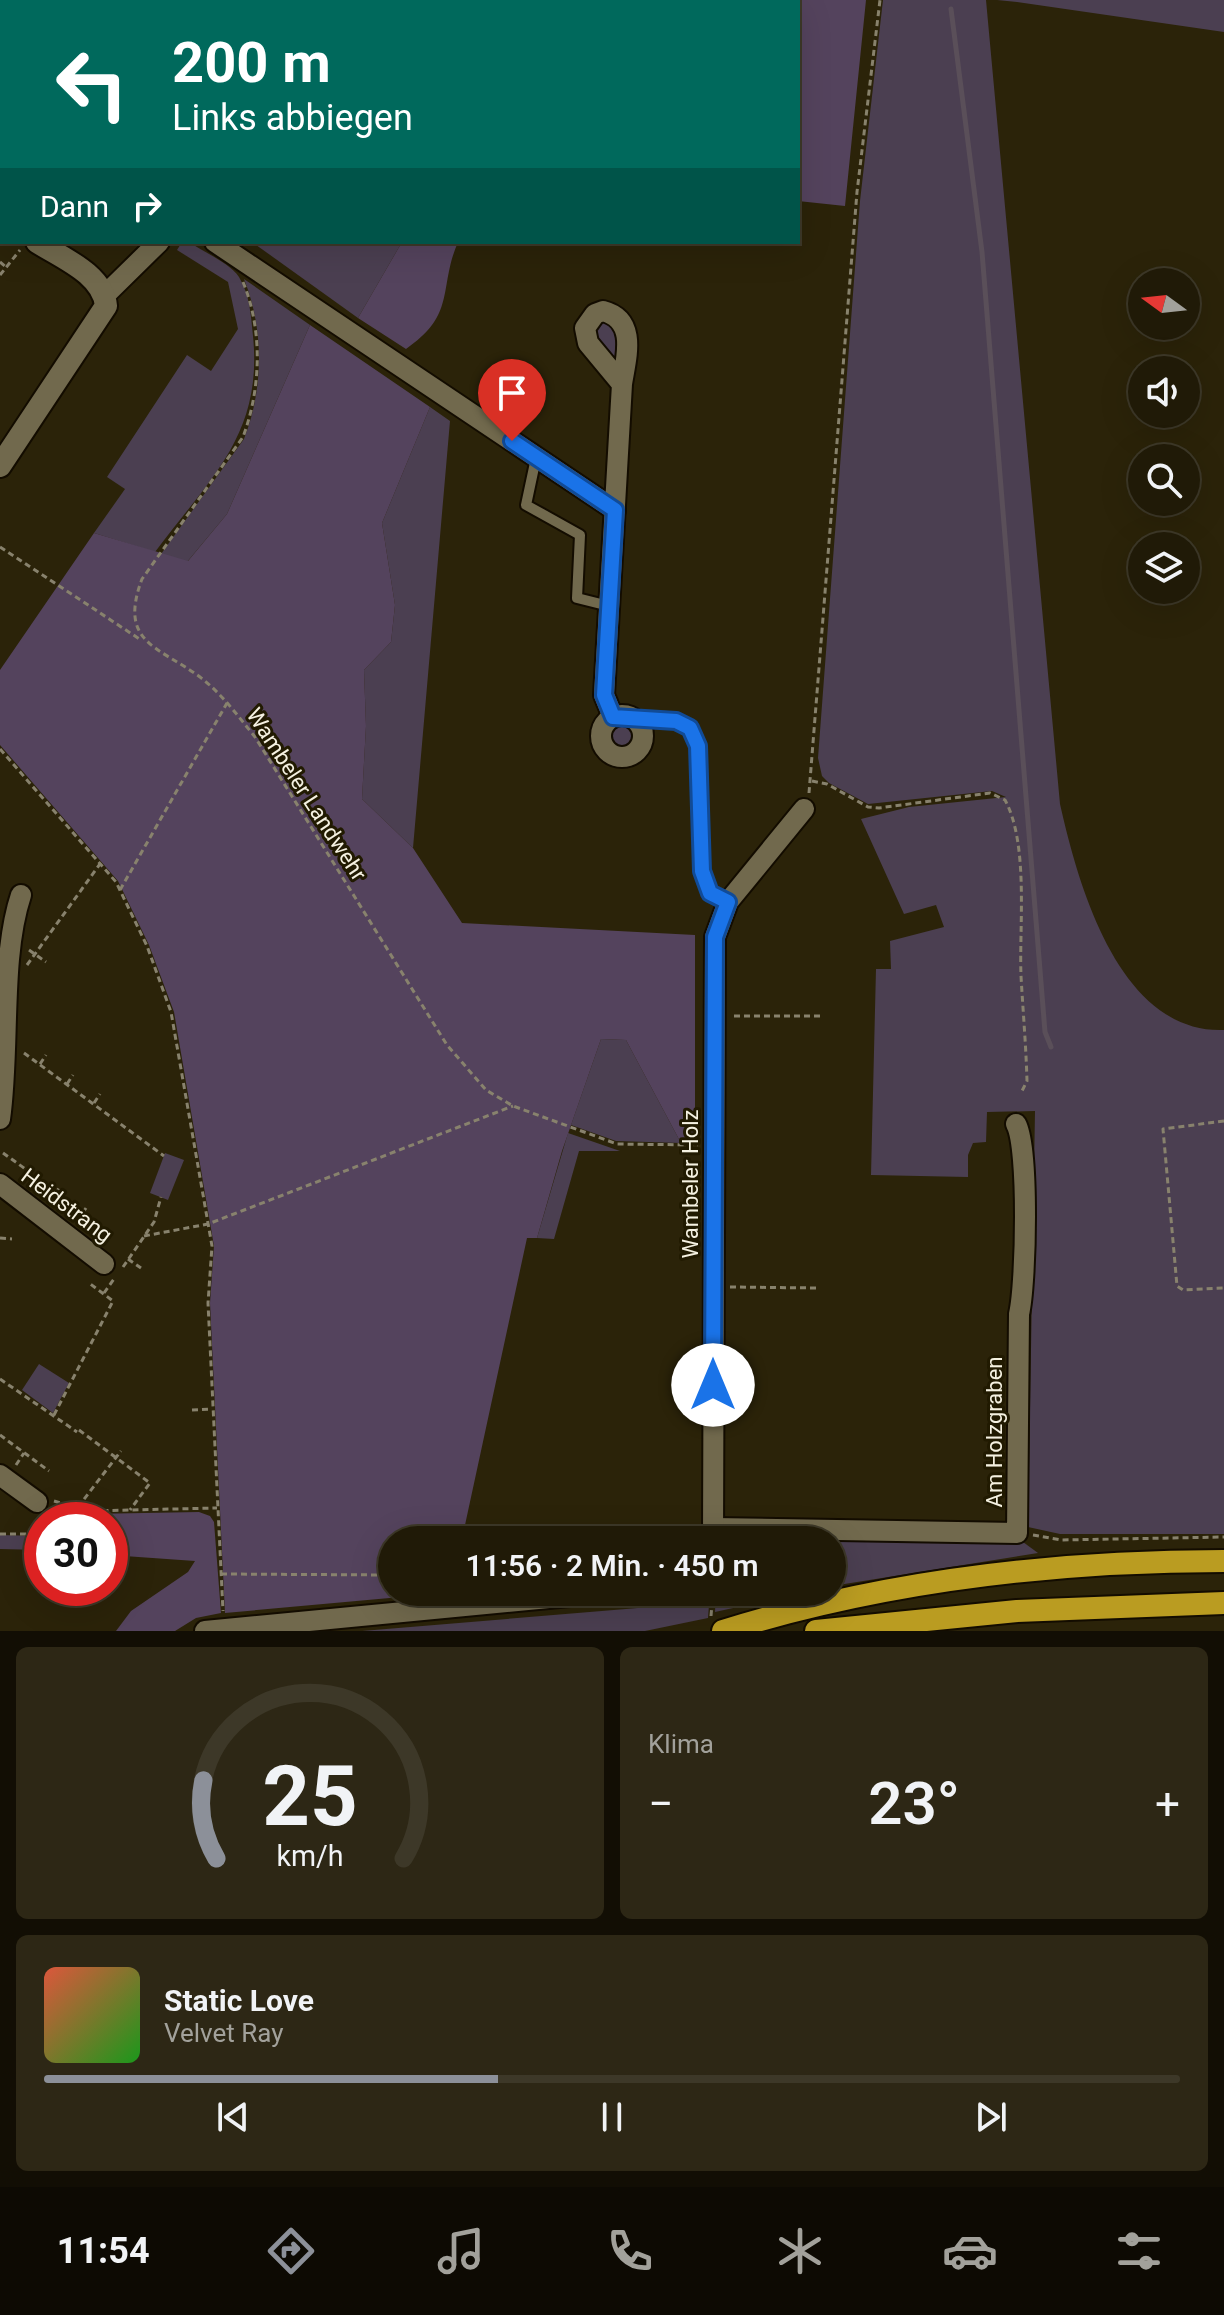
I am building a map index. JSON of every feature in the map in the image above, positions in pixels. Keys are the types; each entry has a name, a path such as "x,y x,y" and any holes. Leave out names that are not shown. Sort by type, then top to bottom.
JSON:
{"highway":[{"path":"723,1631 878,1592 935,1582 1011,1572 1224,1561"},
{"path":"816,1631 1017,1611 1224,1603"}],"street":[{"path":"0,466 102,317 106,306 105,295 92,278 40,244"},
{"path":"105,295 157,244"},
{"path":"218,244 615,510"},
{"path":"613,717 604,695 622,384"},
{"path":"628,716 637,721 643,735 639,750 618,758 609,754 601,742 602,727 613,717 628,716"},
{"name":"Wambeler Holz","path":"713,1526 715,937 728,902 804,809"},
{"path":"0,1119 5,1077 10,922 21,895"},
{"name":"Am Holzgraben","path":"846,1534 1017,1533 1018,1345 1024,1210 1023,1136 1016,1124"},
{"name":"Heidstrang","path":"10,1186 102,1254"},
{"path":"0,1475 37,1502"},
{"path":"205,1631 465,1606"}],"lane":[{"path":"536,458 526,505 580,535 577,598 609,606"},
{"path":"637,721 676,721 690,728 698,746 702,871 710,893 728,902"}],"path":[{"path":"804,809 812,781 857,192 880,0"},
{"path":"0,275 24,244"},
{"path":"0,262 6,267"},
{"path":"143,641 134,601 142,579 243,437 251,417 257,354 252,304 239,272"},
{"name":"Wambeler Landwehr","path":"0,547 199,677 227,702 255,737 447,1045 486,1090 513,1106 617,1144 714,1146"},
{"path":"120,890 227,702"},
{"path":"0,749 120,890 147,946 171,1012 212,1246 208,1303 223,1613"},
{"path":"812,781 827,784 868,807 990,793 1005,800 1014,821 1023,909 1021,972 1027,1081 1021,1093"},
{"path":"26,966 100,864"},
{"path":"60,920 66,924"},
{"path":"26,948 46,962"},
{"path":"730,1016 820,1016"},
{"path":"15,1046 164,1156"},
{"path":"40,1064 46,1055"},
{"path":"67,1084 73,1075"},
{"path":"94,1103 100,1094"},
{"path":"144,1236 208,1224 513,1106"},
{"path":"1224,1121 1163,1129 1177,1286 1183,1290 1224,1288"},
{"path":"3,1153 32,1171 10,1186"},
{"path":"47,1206 59,1188"},
{"path":"104,1294 154,1222 161,1197"},
{"path":"73,1225 86,1208"},
{"path":"102,1254 109,1232"},
{"path":"0,1238 12,1239"},
{"path":"128,1259 141,1268"},
{"path":"89,1283 121,1307"},
{"path":"730,1287 819,1288"},
{"path":"54,1415 113,1301"},
{"path":"93,1339 101,1344"},
{"path":"0,1379 38,1402 150,1482 130,1510"},
{"path":"192,1410 213,1409"},
{"path":"0,1435 49,1471"},
{"path":"82,1502 121,1451"},
{"path":"37,1502 63,1502"},
{"path":"130,1510 217,1508"},
{"path":"1017,1533 1061,1540 1224,1537"},
{"path":"0,1534 24,1534"},
{"path":"221,1574 378,1575"},
{"path":"711,1631 712,1606"}],"shaded area":[{"path":"800,0 866,0 845,206 800,201"},
{"path":"883,0 986,0 1060,804 1078,874 1092,912 1109,948 1131,981 1157,1008 1188,1025 1224,1030 1224,1534 1060,1534 1028,1527 1035,1111 987,1112 986,1142 973,1143 968,1155 968,1177 871,1175 876,969 891,969 890,941 944,927 936,905 904,914 861,819 909,807 1006,797 992,791 868,804 829,783 822,776 818,758 860,201"},
{"path":"997,0 1224,0 1224,32 1017,2"},
{"path":"181,244 192,244 239,277 251,313 254,371 250,401 228,453 155,552 94,533 125,489 107,477 187,355 211,371 238,329 228,282 177,250"},
{"path":"255,244 401,244 358,318"},
{"path":"401,244 457,244 440,312 422,336 406,349 358,318"},
{"path":"244,279 310,325 227,514 187,562 161,554 244,439 251,420 258,379 258,338 251,298"},
{"path":"605,321 614,326 621,359 615,361 594,338 596,326"},
{"path":"310,325 430,407 382,523 395,605 391,642 364,670 366,726 362,799 413,848 462,923 695,935 695,1143 681,1143 626,1040 601,1039 562,1151 537,1238 527,1238 465,1526 378,1526 378,1599 225,1613 210,1303 214,1246 174,1012 149,945 118,881 0,745 0,670 94,533 188,561 227,514"},
{"path":"430,407 450,421 413,848 362,799 366,726 364,670 391,642 395,605 382,523"},
{"path":"623,723 633,732 635,740 623,751 611,744 611,724"},
{"path":"601,1039 626,1040 681,1143 616,1141 571,1125"},
{"path":"568,1133 620,1151 579,1151 554,1239 537,1238"},
{"path":"165,1153 184,1160 168,1200 150,1193"},
{"path":"39,1364 69,1383 53,1413 22,1390"},
{"path":"199,1512 210,1516 214,1522 221,1613 196,1618 175,1631 116,1631 131,1611 188,1572 195,1561 128,1556 128,1513"},
{"path":"0,1535 24,1536 24,1550 0,1549"},
{"path":"846,1541 1023,1542 1038,1553 846,1584"},
{"path":"709,1606 708,1618 645,1631 362,1631 650,1607"},
{"path":"715,1606 743,1606 715,1612"}],"waterway":[{"path":"951,9 982,252 1045,1032 1051,1047"}],"route":[{"path":"512,441 615,510 604,695 613,717 628,716 637,721 676,721 690,728 698,746 702,871 710,893 728,902 715,937 713,1385"}]}
